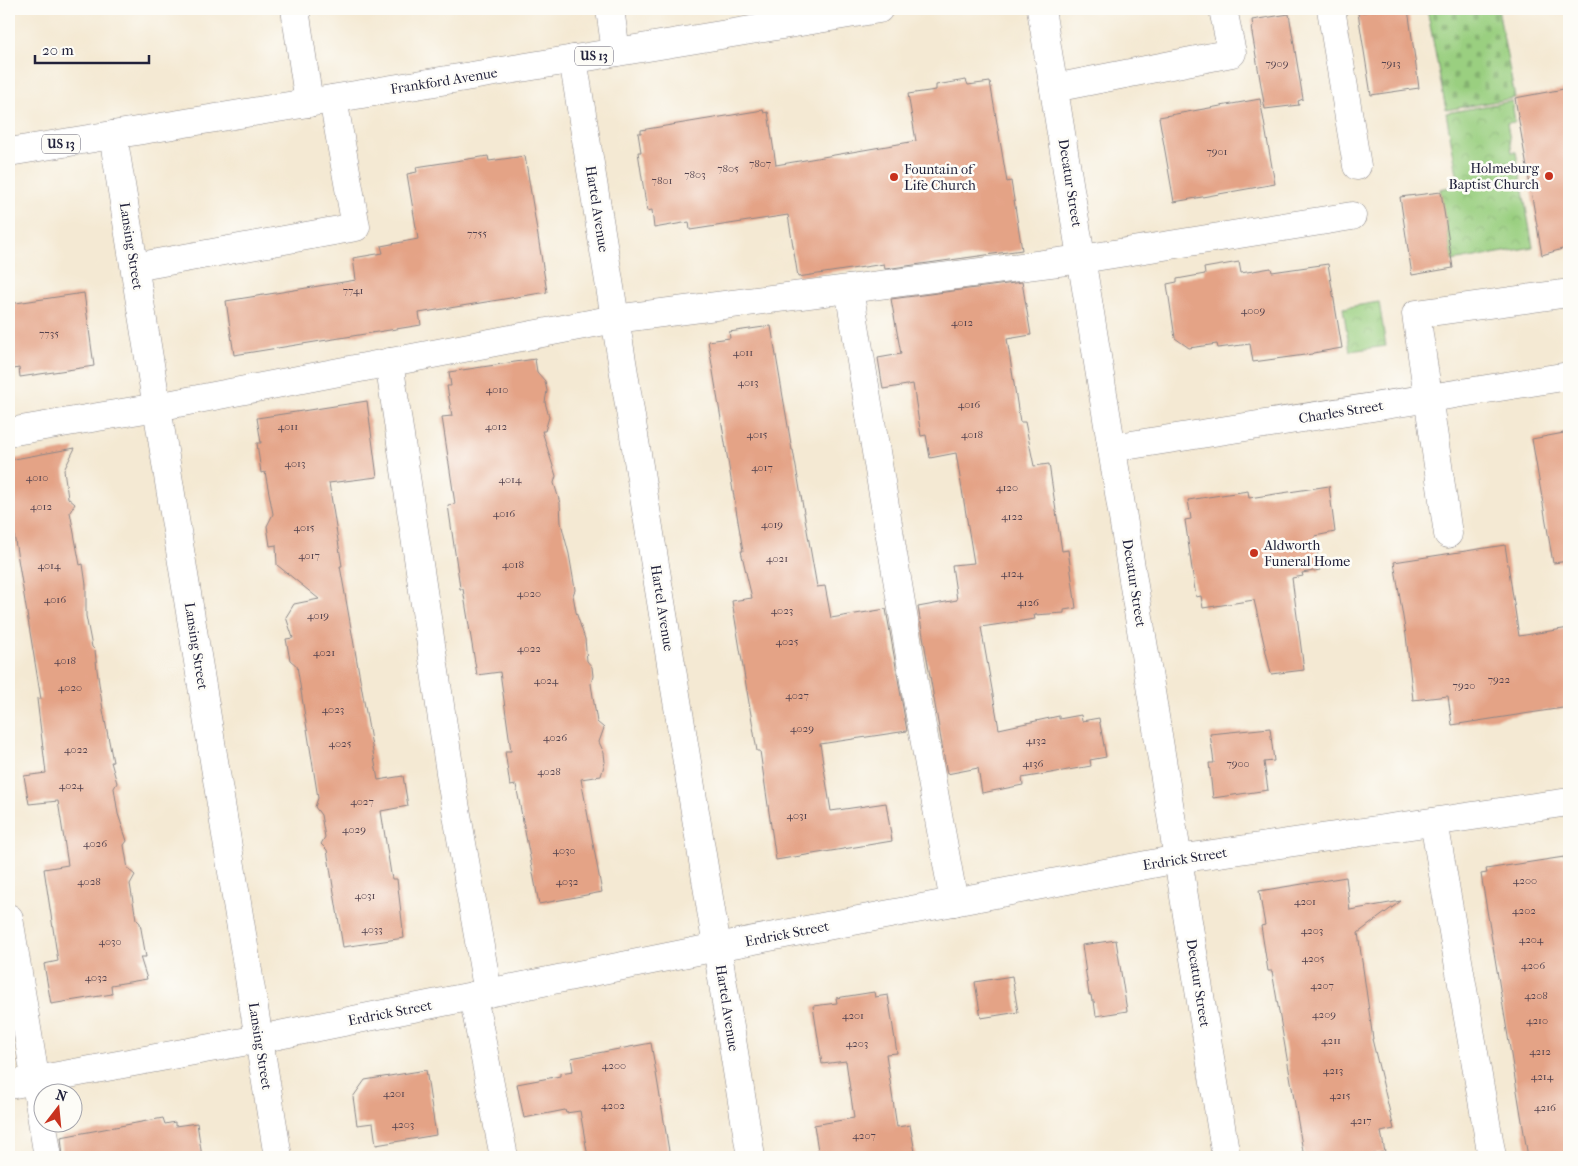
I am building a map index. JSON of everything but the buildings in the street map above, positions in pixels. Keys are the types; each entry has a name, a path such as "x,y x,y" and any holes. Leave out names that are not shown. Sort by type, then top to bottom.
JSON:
{"street":[{"path":"134,267 356,227 295,9"},
{"path":"610,9 616,52"},
{"name":"Frankford Avenue","path":"9,152 616,52 823,13 879,9"},
{"name":"Decatur Street","path":"1041,9 1226,1157"},
{"path":"1054,88 1232,53 1223,9"},
{"path":"1331,9 1357,166"},
{"name":"Hartel Avenue","path":"573,59 751,1157"},
{"name":"Lansing Street","path":"113,135 278,1157"},
{"path":"9,432 157,407 615,319 1082,259 1352,216"},
{"path":"849,289 916,699 954,902"},
{"path":"1448,534 1416,314 1569,292"},
{"path":"389,362 452,786 504,1157"},
{"name":"Charles Street","path":"1112,448 1569,376"},
{"name":"Erdrick Street","path":"9,1085 259,1039 717,947 1178,860 1569,802"},
{"path":"1434,822 1492,1157"},
{"path":"9,918 48,1157"}],"green space":[{"path":"1427,9 1498,9 1515,98 1446,110"},
{"path":"1512,101 1515,122 1507,123 1512,152 1516,152 1533,247 1452,261 1440,189 1459,185 1446,113"},
{"path":"1379,302 1386,346 1350,351 1343,308"}],"place":[{"name":"Holmeburg Baptist Church","path":"1549,176"},
{"name":"Fountain of Life Church","path":"894,177"},
{"name":"Aldworth Funeral Home","path":"1254,553"}]}
